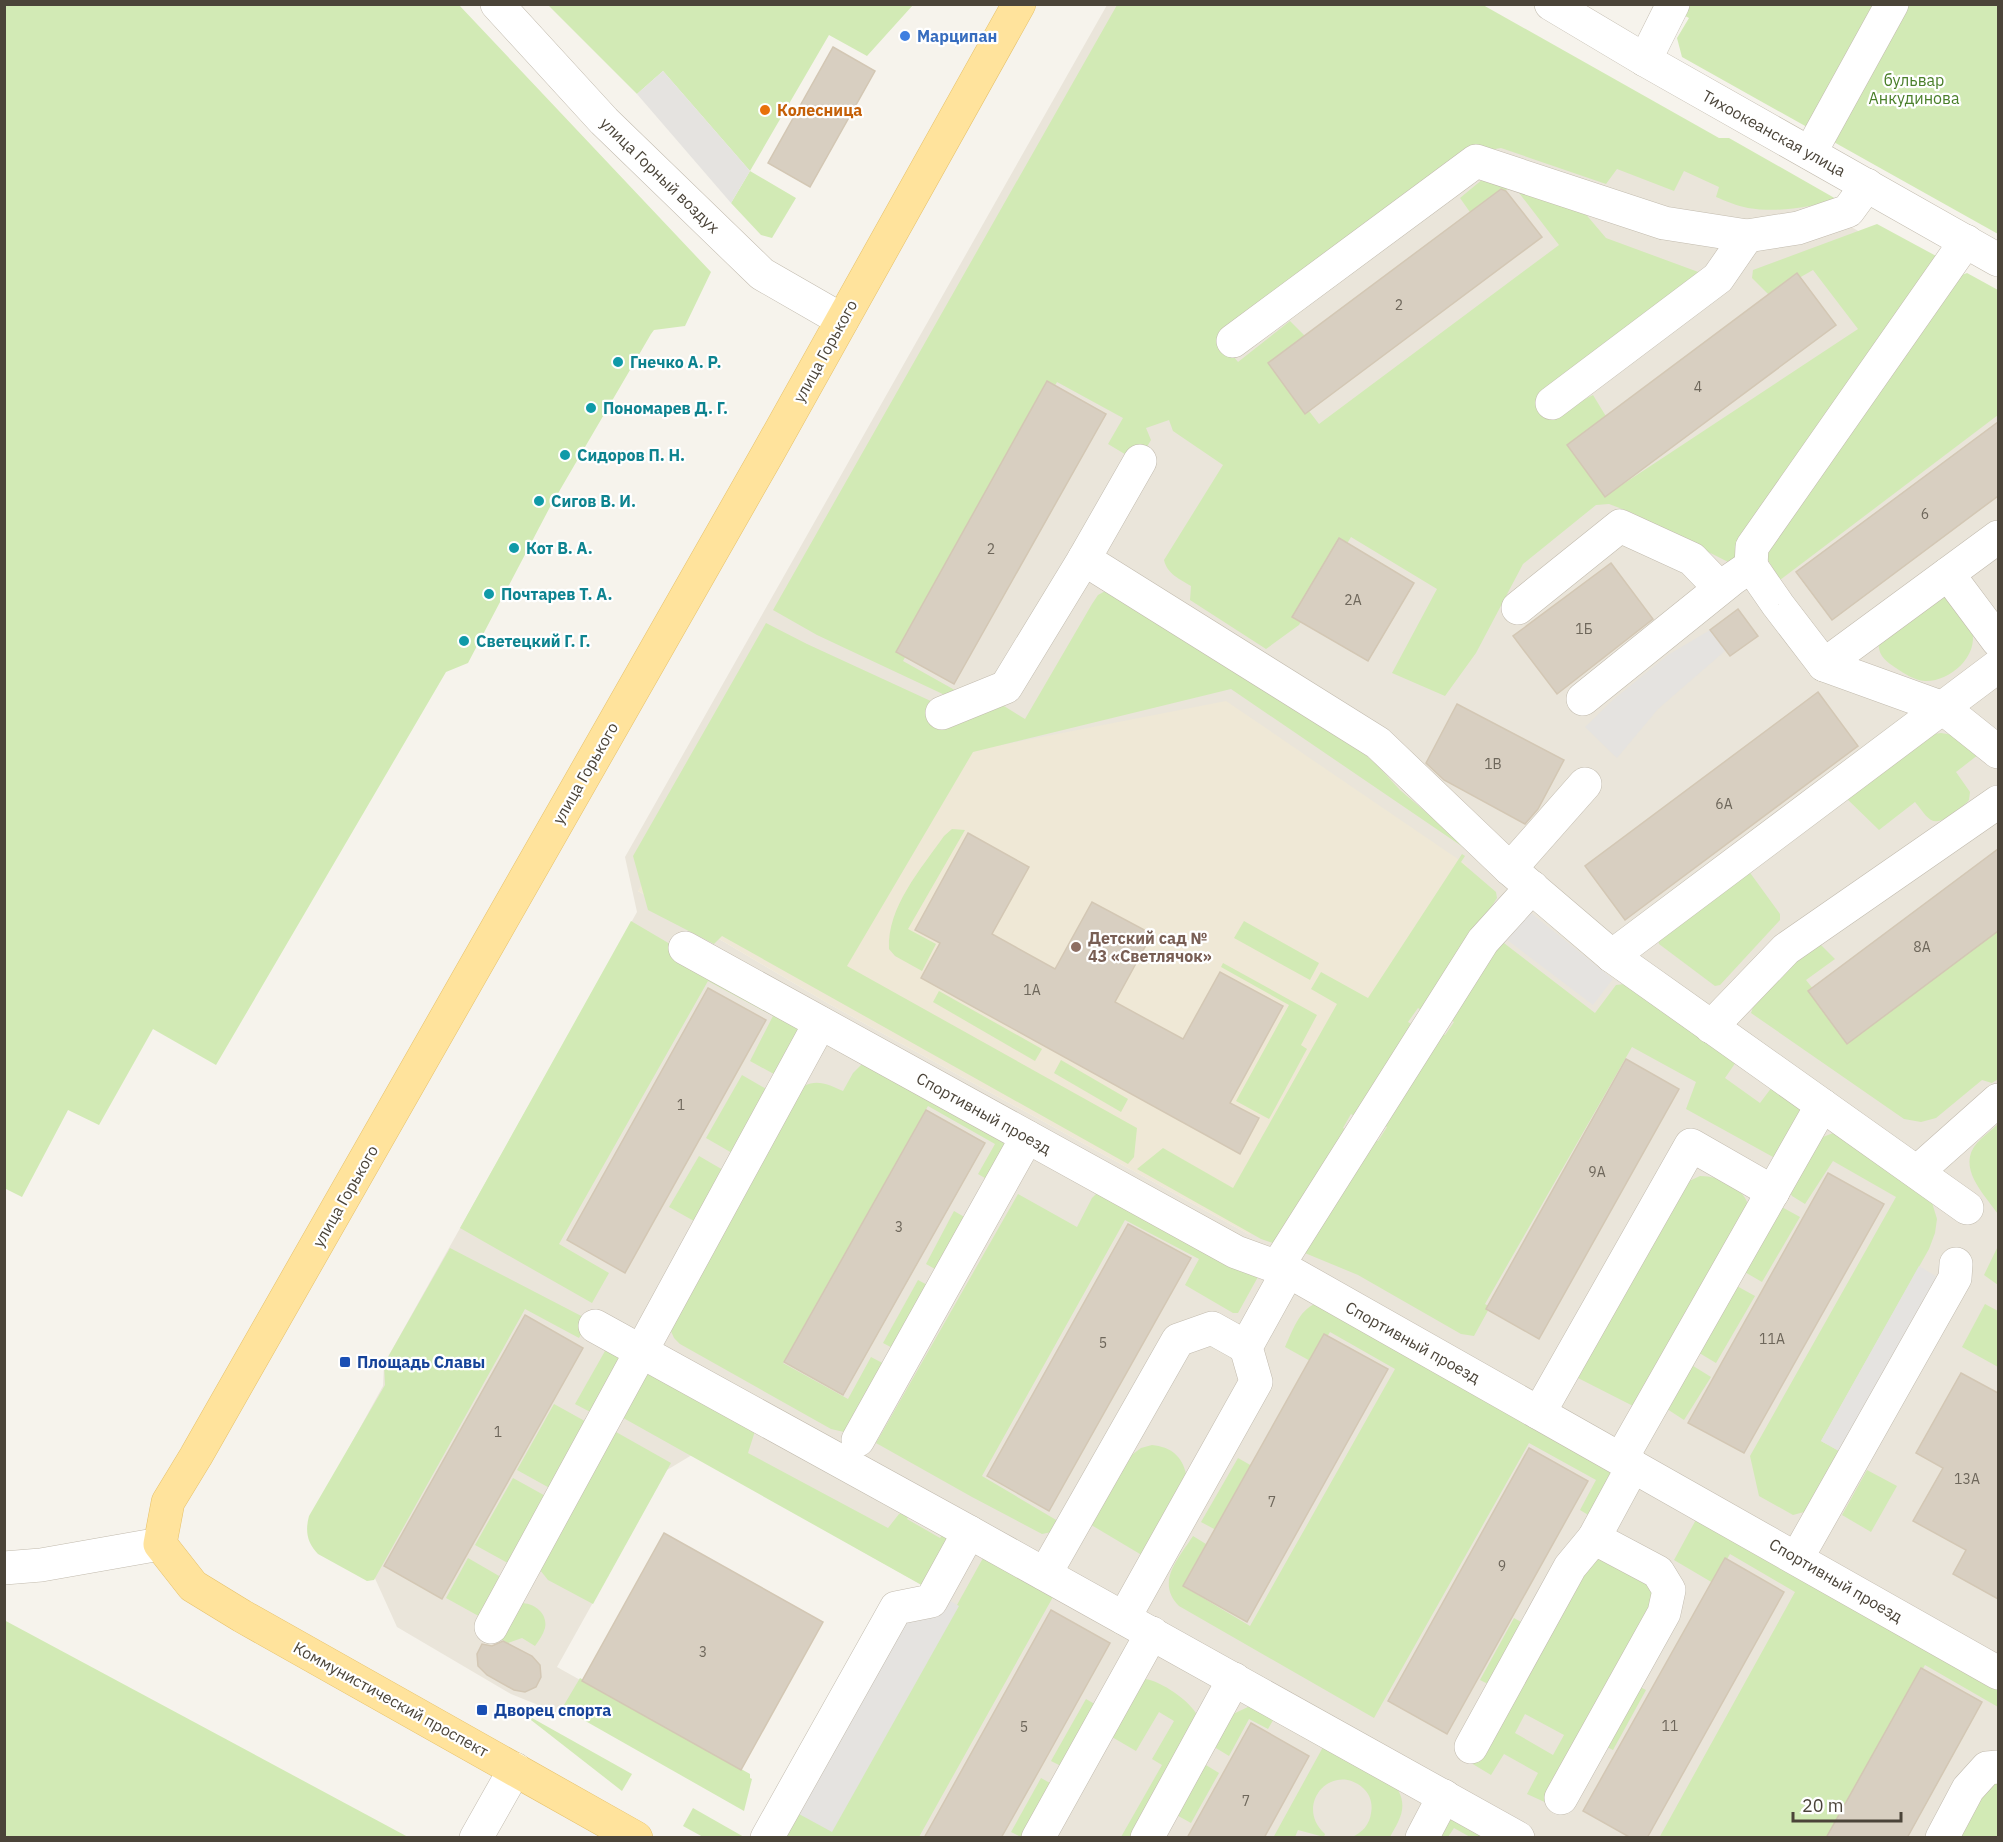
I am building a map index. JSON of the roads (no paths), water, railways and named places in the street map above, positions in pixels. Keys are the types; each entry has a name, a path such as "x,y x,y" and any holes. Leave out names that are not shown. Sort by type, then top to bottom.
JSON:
{"main road":[{"name":"улица Горького","path":"160,1544 168,1502 214,1425 842,320 1019,4"},
{"name":"Коммунистический проспект","path":"160,1544 194,1586 242,1616 636,1838"}],"street":[{"name":"улица Горный воздух","path":"497,4 604,121 762,274 842,320"},
{"name":"Тихоокеанская улица","path":"1551,4 1645,60 1998,260"},
{"path":"1645,60 1673,4"},
{"path":"1809,153 1892,4"},
{"path":"1233,341 1476,161 1664,223 1747,236 1798,228 1848,211 1867,185"},
{"path":"1552,403 1718,278 1747,236"},
{"path":"1966,241 1752,547 1751,566 1824,665 1943,708 1998,752"},
{"path":"942,712 1006,687 1084,560 1140,462"},
{"path":"1518,608 1620,526 1692,559 1720,588"},
{"path":"1824,665 1998,537"},
{"path":"1084,560 1378,743 1521,878 1612,956 1967,1208"},
{"path":"1583,699 1720,588 1751,566"},
{"path":"1948,574 1998,641"},
{"path":"1612,956 1998,666"},
{"path":"1038,1838 1256,1382 1246,1347 1282,1269 1521,878 1585,784"},
{"path":"1711,1027 1786,949 1998,802"},
{"name":"Спортивный проезд","path":"685,948 1236,1252 1282,1269 1998,1673"},
{"path":"491,1627 820,1023"},
{"path":"1917,1172 1998,1100"},
{"path":"1471,1747 1570,1567 1594,1538 1627,1462 1822,1105"},
{"path":"858,1440 1027,1137"},
{"path":"1539,1413 1690,1145 1773,1192"},
{"path":"1797,1558 1955,1278 1956,1264"},
{"path":"595,1326 1138,1625 1518,1838"},
{"path":"1046,1574 1178,1340 1212,1328 1246,1347"},
{"path":"767,1838 896,1608 931,1601 969,1532"},
{"path":"1561,1798 1664,1613 1669,1590 1658,1572 1594,1538"},
{"path":"4,1568 41,1565 160,1544"},
{"path":"1147,1838 1234,1679"},
{"path":"1942,1838 1968,1789 1987,1768 1998,1767"},
{"path":"476,1838 515,1769"},
{"path":"1422,1838 1444,1796"}],"place":[{"name":"Марципан","path":"905,36"},
{"name":"Колесница","path":"765,110"},
{"name":"Гнечко А. Р.","path":"618,362"},
{"name":"Пономарев Д. Г.","path":"591,408"},
{"name":"Сидоров П. Н.","path":"565,455"},
{"name":"Сигов В. И.","path":"539,501"},
{"name":"Кот В. А.","path":"514,548"},
{"name":"Почтарев Т. А.","path":"489,594"},
{"name":"Светецкий Г. Г.","path":"464,641"},
{"name":"Детский сад № 43 «Светлячок»","path":"1076,947"},
{"name":"Площадь Славы","path":"345,1362"},
{"name":"Дворец спорта","path":"482,1710"}],"park label":[{"name":"бульвар Анкудинова","path":"1914,89"}]}
